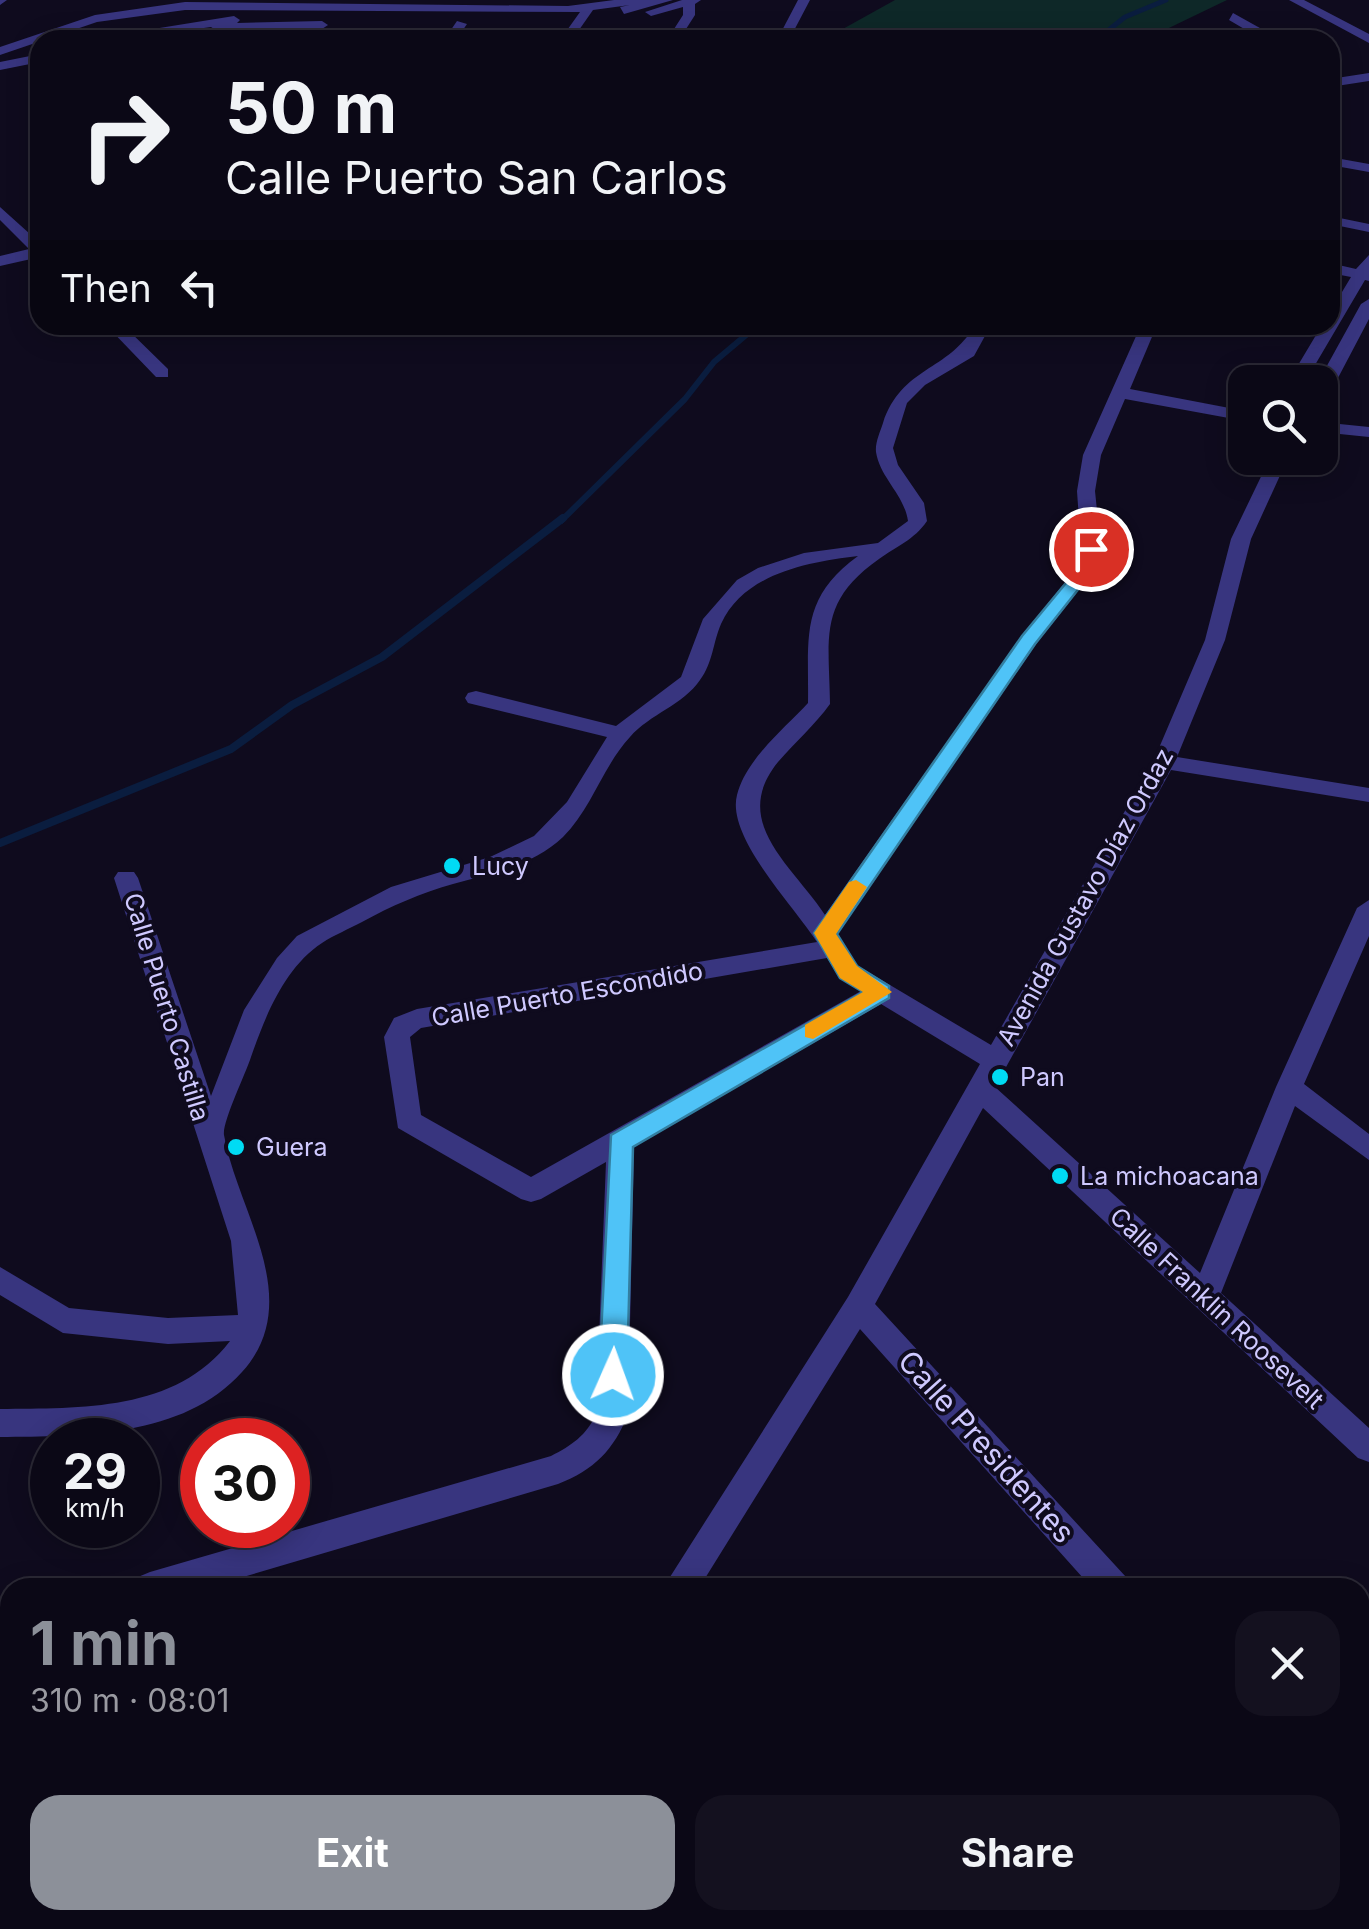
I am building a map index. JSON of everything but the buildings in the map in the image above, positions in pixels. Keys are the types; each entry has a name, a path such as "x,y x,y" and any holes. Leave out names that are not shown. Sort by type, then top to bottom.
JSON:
{"street":[{"path":"104,14 113,0"},
{"path":"42,30 184,0 587,10 692,1 680,30"},
{"path":"277,0 483,8"},
{"path":"587,10 608,0"},
{"path":"587,10 640,0"},
{"path":"401,24 461,24 667,0"},
{"path":"788,30 804,0"},
{"path":"1295,0 1369,39"},
{"path":"59,30 104,14 202,2 215,9 216,24"},
{"path":"171,30 483,8"},
{"path":"104,14 117,30"},
{"path":"1234,16 1256,30"},
{"path":"206,30 216,24"},
{"path":"177,30 216,24 341,24"},
{"path":"457,30 461,24"},
{"path":"301,25 308,30"},
{"path":"0,41 30,33"},
{"path":"0,51 30,40"},
{"path":"0,63 30,60"},
{"path":"1340,79 1369,77"},
{"path":"1340,162 1369,168"},
{"path":"0,211 30,241"},
{"path":"1340,222 1369,228"},
{"path":"0,262 30,254"},
{"path":"1340,269 1366,270"},
{"path":"1340,310 1366,270"},
{"path":"1336,365 1369,304"},
{"path":"124,335 162,373"},
{"path":"977,335 968,352 919,381 899,401 884,448 889,465 915,503 918,520 910,535 881,549 831,586 820,606 819,704 766,762 748,794 750,824 764,854 848,972 993,1059"},
{"path":"828,941 1029,640 1084,572 1091,549 1086,491 1092,456 1144,335"},
{"path":"1306,365 1324,335"},
{"path":"1118,392 1228,413"},
{"path":"1338,429 1369,432"},
{"name":"Avenida Gustavo Díaz Ordaz","path":"691,1578 858,1306 993,1059 1164,762 1215,640 1242,539 1271,475"},
{"path":"207,1135 224,1102 236,1053 266,990 308,941 418,886 501,862 540,844 574,805 620,734 688,682 700,663 713,619 751,583 812,556 881,549"},
{"path":"476,698 620,734"},
{"path":"1164,762 1369,795"},
{"name":"Calle Puerto Castilla","path":"126,878 207,1135 245,1241 254,1283 251,1327"},
{"path":"1205,1296 1289,1087 1363,938 1369,908"},
{"name":"Calle Puerto Escondido","path":"620,1142 532,1191 408,1120 397,1037 403,1026 418,1019 828,941"},
{"path":"184,1578 558,1469 587,1455 605,1436 612,1414 620,1142 881,992"},
{"name":"Calle Franklin Roosevelt","path":"978,1087 1369,1448"},
{"path":"1289,1087 1369,1149"},
{"path":"0,1279 62,1320 168,1331 251,1327 237,1359 206,1382 152,1406 107,1419 0,1423"},
{"name":"Calle Presidentes","path":"858,1306 1105,1578"}],"green space":[{"path":"895,0 1227,0 1165,30 841,30"}],"waterway":[{"path":"1109,30 1125,17 1166,0"},
{"path":"561,521 685,399 714,362 746,335"},
{"path":"0,843 231,749 292,705 382,657 563,518"}],"slow traffic":[{"path":"813,1031 881,992 848,972 825,933 856,887"}],"place":[{"name":"Lucy","path":"452,866"},
{"name":"Pan","path":"1000,1077"},
{"name":"Guera","path":"236,1147"},
{"name":"La michoacana","path":"1060,1176"}],"route":[{"path":"613,1375 620,1142 881,992 848,972 825,933 942,761 1029,640 1084,572 1091,549"}]}
